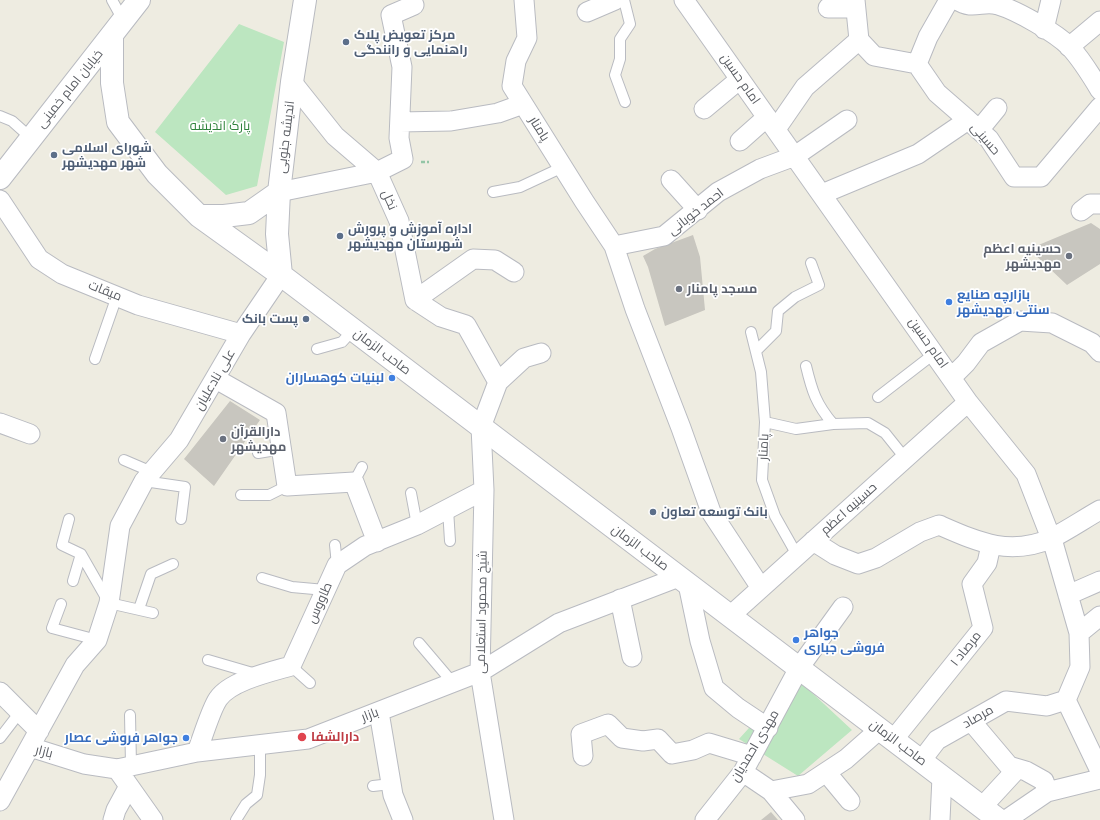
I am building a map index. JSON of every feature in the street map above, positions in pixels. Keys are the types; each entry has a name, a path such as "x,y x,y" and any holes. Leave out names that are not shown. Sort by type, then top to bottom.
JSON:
{"street":[{"name":"خیابان امام خمینی","path":"0,178 139,0"},
{"name":"اندیشه جنوبی","path":"281,275 277,234 279,192 292,82 305,0"},
{"name":"پامنار","path":"524,0 527,38 516,61 512,86 614,246 635,309 711,512 761,588"},
{"path":"587,12 615,0"},
{"name":"امام حسین","path":"684,0 952,377 968,402 1026,474 1051,538 1079,633 1080,667 1066,700"},
{"path":"917,64 928,37 948,0"},
{"path":"957,0 965,6 997,4 1033,21 1069,46 1100,90"},
{"path":"1044,29 1050,10 1051,0"},
{"path":"828,8 855,4 859,40 874,56 917,64 937,93 974,125 997,108"},
{"path":"199,216 224,216 249,213 279,192 377,172 403,159 399,138 402,67 391,15 414,5"},
{"path":"1069,46 1100,21"},
{"name":"صاحب الزمان","path":"118,28 112,83 118,122 157,174 199,216 281,275 999,820"},
{"path":"740,141 772,123 805,87 859,40"},
{"path":"704,109 740,79"},
{"name":"نخل","path":"292,82 335,136 377,172 399,221 415,300"},
{"path":"400,122 451,122 498,112 523,104"},
{"name":"حسینی","path":"822,194 918,154 974,125 989,139 1014,177 1041,177 1100,107"},
{"name":"احمد خوبانی","path":"614,246 664,236 698,210 718,192 760,169 795,156 847,120"},
{"path":"671,180 698,210"},
{"name":"میقات","path":"0,200 39,259 62,274 138,305 242,334"},
{"path":"1081,211 1090,204 1100,204"},
{"path":"498,382 466,325 441,317 415,300 473,259 495,260 514,272"},
{"name":"علی نادعلیان","path":"97,640 109,603 116,568 120,526 148,477 179,440 242,334 281,275"},
{"path":"952,377 966,363 981,343 1020,321 1052,323 1092,343 1100,352"},
{"path":"481,427 498,382 524,358 541,353"},
{"path":"216,379 276,413 287,486 358,475 377,542"},
{"name":"حسینیه اعظم","path":"730,616 968,402"},
{"path":"0,423 30,434"},
{"name":"شیخ محمود استعلامی","path":"481,427 484,490 480,672 504,820"},
{"path":"337,565 365,546 417,525 484,490"},
{"path":"813,541 835,555 858,564 876,558 920,532 939,525 991,545 1016,548 1051,538 1100,510"},
{"name":"مرصاد ۱","path":"886,734 983,628 972,584 987,563 991,545"},
{"name":"طاووس","path":"290,666 337,565"},
{"path":"683,580 714,688 738,708 768,728"},
{"name":"بازار","path":"0,801 34,739 84,764 124,767 197,752 308,739 480,672 559,623 620,599 683,580"},
{"path":"1068,595 1100,582"},
{"path":"620,599 632,657"},
{"name":"مهدی احمدیان","path":"705,820 747,764 768,728 799,668 843,607"},
{"path":"1079,633 1100,616"},
{"path":"34,739 75,665 97,640"},
{"path":"197,752 218,700 230,688 290,666"},
{"path":"0,692 20,712 34,739"},
{"path":"1066,700 1100,770"},
{"name":"مرصاد","path":"921,761 937,740 1006,701 1047,706 1066,700"},
{"path":"378,712 393,795 403,820"},
{"path":"971,721 1009,766 1017,768 1044,781 1047,792"},
{"path":"583,756 581,734 608,724 622,738 642,741 658,739 672,754 693,750 709,743 747,764 795,820"},
{"path":"771,791 808,784 886,734"},
{"path":"124,767 129,786 153,820"},
{"path":"982,807 1017,768"},
{"path":"826,772 850,801"},
{"path":"940,820 942,776"},
{"path":"1006,820 1047,792 1100,779"},
{"path":"113,820 116,810 129,786"}],"lane":[{"path":"112,0 118,28"},
{"path":"624,0 630,24 620,39 620,59 615,75 625,102"},
{"path":"0,116 12,121 31,138"},
{"path":"493,192 520,187 563,168"},
{"path":"756,351 776,331 778,311 795,297 819,285 811,263"},
{"path":"95,359 117,296"},
{"path":"317,349 342,342 353,330"},
{"name":"پامنار","path":"751,332 761,372 765,422 762,480 775,516 797,555"},
{"path":"878,397 935,353"},
{"path":"806,366 812,393 820,408 833,424"},
{"path":"765,422 796,429 833,424 868,423 885,433 905,458"},
{"path":"258,453 282,449"},
{"path":"124,460 148,477 185,488 181,519"},
{"path":"242,495 269,495 287,486"},
{"path":"411,493 417,525"},
{"path":"448,509 450,540"},
{"path":"70,519 62,545 81,554 109,603 153,613"},
{"path":"335,545 337,565"},
{"path":"73,582 81,554"},
{"path":"139,609 151,574 173,564"},
{"path":"262,578 292,587 325,590"},
{"path":"61,604 52,628 97,640"},
{"path":"420,643 453,683"},
{"path":"208,660 260,676"},
{"path":"290,666 310,683"},
{"path":"0,738 20,712"},
{"path":"124,767 130,715"},
{"path":"236,820 246,804 257,795 260,775 260,744"},
{"path":"373,786 391,784"}],"green space":[{"name":"پارک اندیشه","path":"239,24 284,42 257,186 226,195 155,132"},
{"path":"795,677 852,730 798,776 739,739"}],"building":[{"name":"حسینیه اعظم مهدیشهر","path":"1091,223 1100,229 1100,264 1067,285 1029,249"},
{"name":"مسجد پامنار","path":"693,235 700,257 705,310 665,326 648,267 643,256 655,249"},
{"name":"دارالقرآن مهدیشهر","path":"230,401 260,420 214,486 184,459"},
{"path":"771,812 778,820 761,820"}],"place":[{"name":"مرکز تعویض پلاک راهنمایی و رانندگی","path":"346,42"},
{"name":"شورای اسلامی شهر مهدیشهر","path":"54,155"},
{"name":"اداره آموزش و پرورش شهرستان مهدیشهر","path":"340,236"},
{"name":"حسینیه اعظم مهدیشهر","path":"1069,256"},
{"name":"مسجد پامنار","path":"679,289"},
{"name":"بازارچه صنایع سنتی مهدیشهر","path":"949,302"},
{"name":"پست بانک","path":"306,319"},
{"name":"لبنیات کوهساران","path":"392,378"},
{"name":"دارالقرآن مهدیشهر","path":"223,439"},
{"name":"بانک توسعه تعاون","path":"653,512"},
{"name":"جواهر فروشی جباری","path":"796,640"},
{"name":"دارالشفا","path":"302,737"},
{"name":"جواهر فروشی عصار","path":"186,738"}]}
